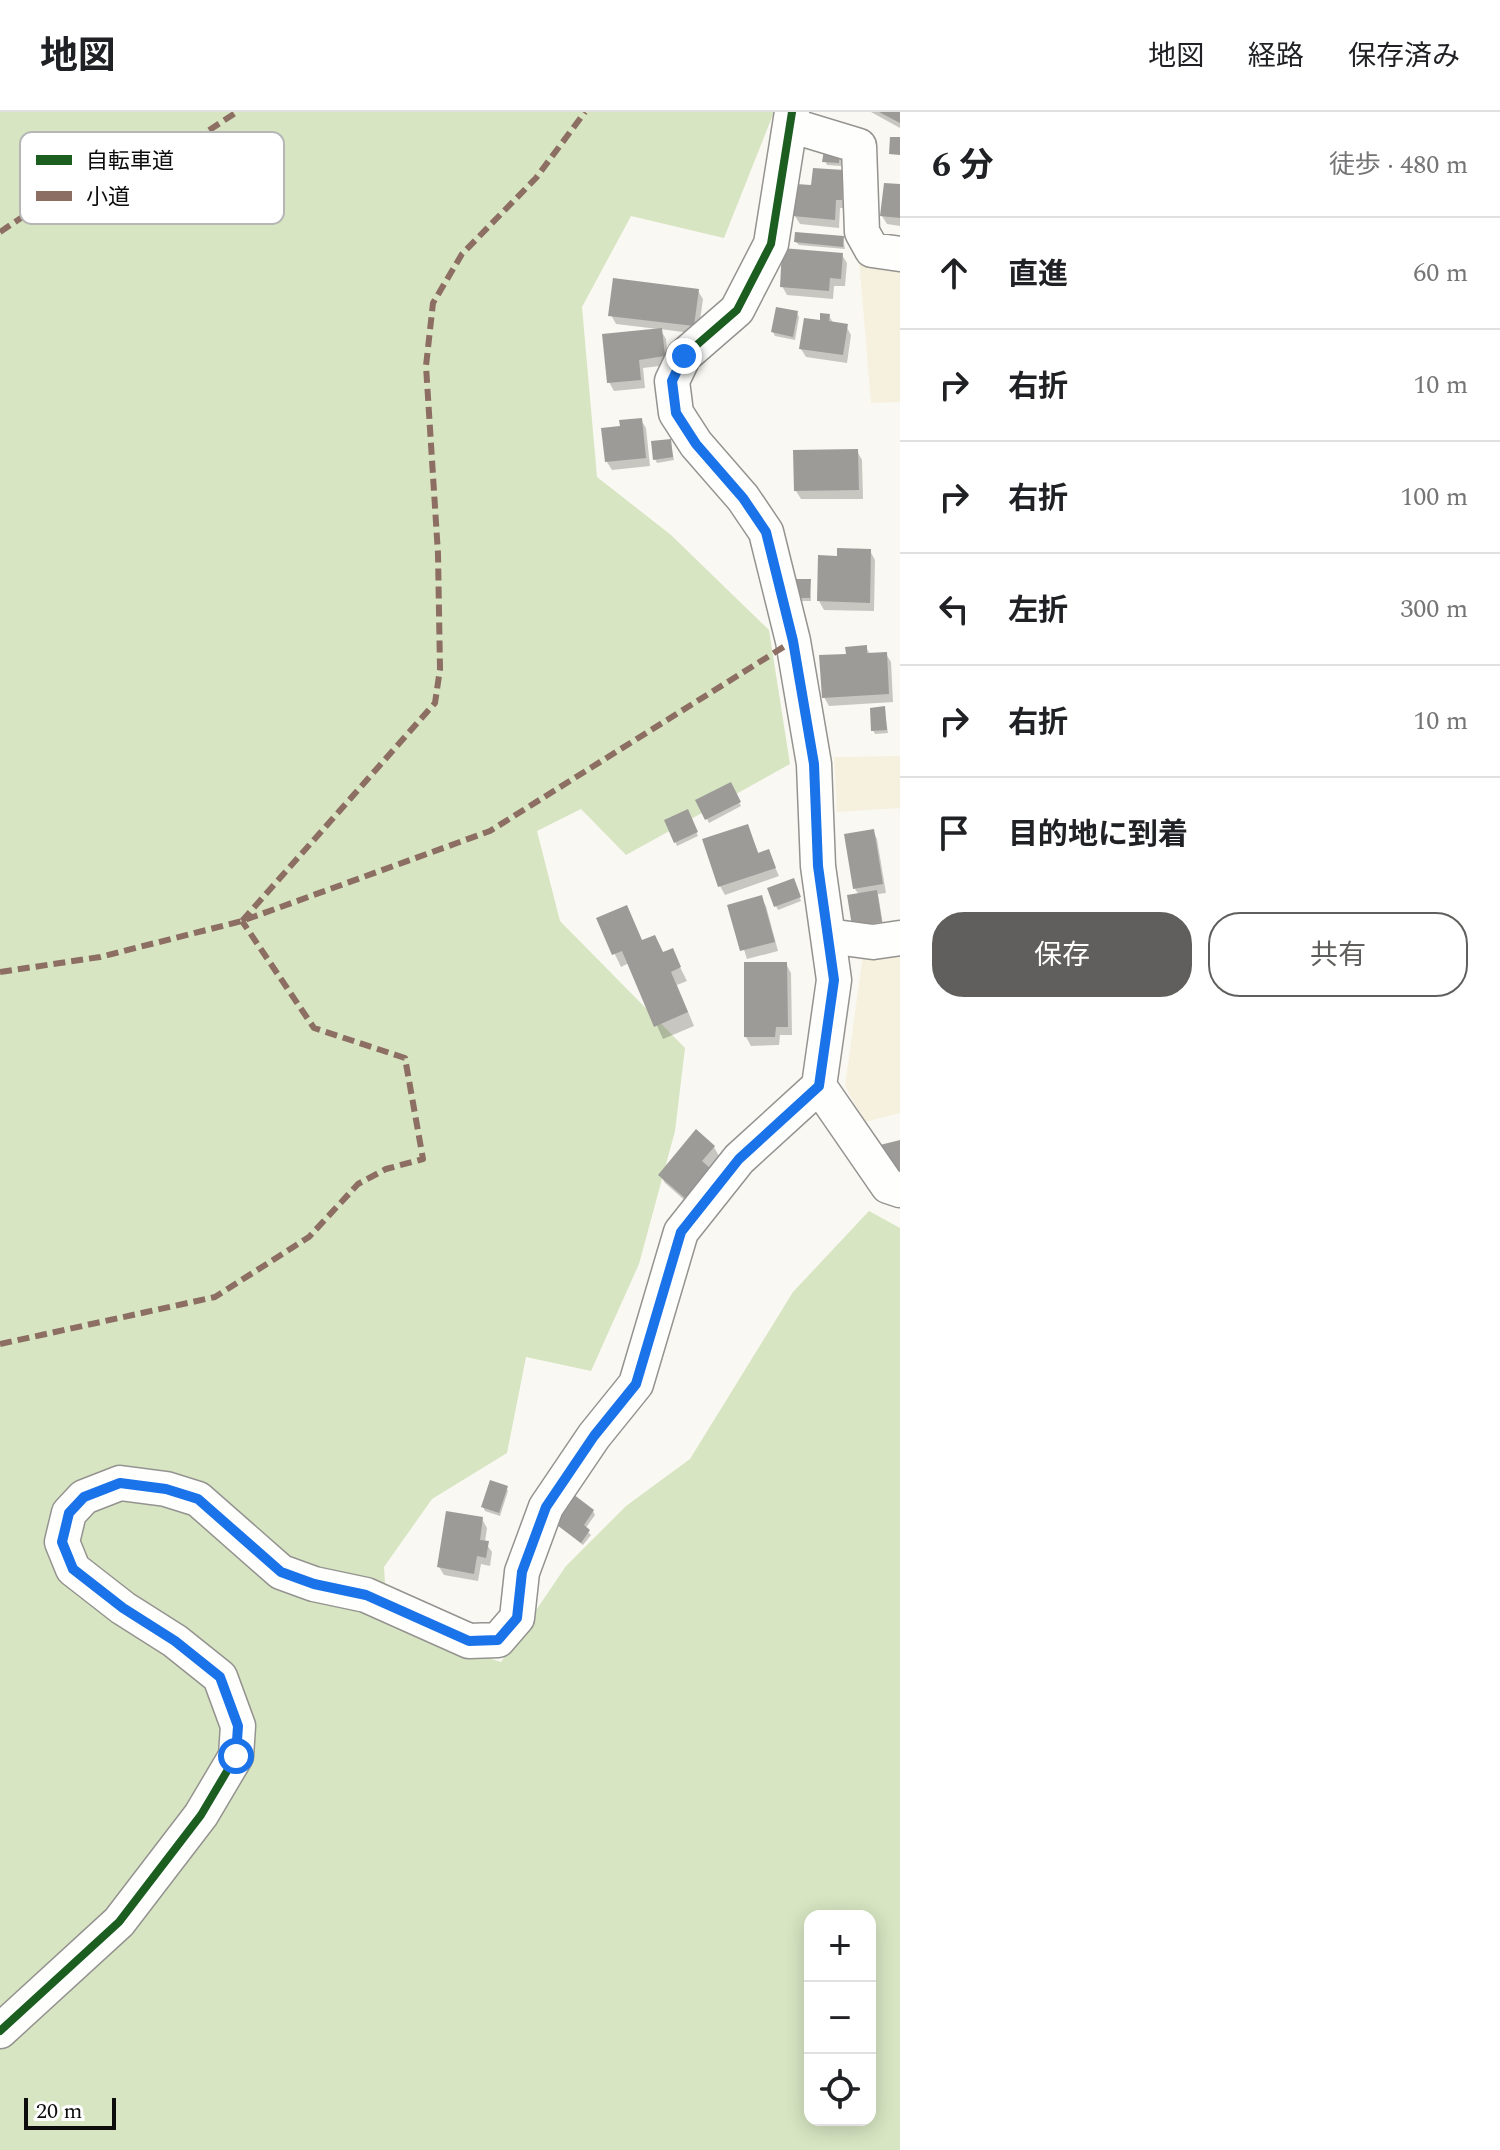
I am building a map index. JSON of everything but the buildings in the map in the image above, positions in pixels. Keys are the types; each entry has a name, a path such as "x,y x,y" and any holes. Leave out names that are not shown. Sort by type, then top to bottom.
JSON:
{"street":[{"path":"0,2031 119,1922 201,1815 236,1756 238,1726 220,1677 73,1569 62,1542 69,1513 84,1497 120,1483 187,1495 198,1499 281,1572 314,1584 366,1595 469,1641 498,1640 517,1618 522,1572 546,1507 594,1436 636,1384 681,1232 739,1159 819,1086 834,980 818,866 814,764 793,641 766,532 743,498 696,444 676,413 672,381 684,356 737,310 771,244 791,118 859,146 862,232 872,250 900,254"},
{"path":"828,936 873,942 900,938"},
{"path":"819,1086 888,1186 900,1190"}],"shaded area":[{"path":"859,260 900,263 900,402 871,403"},
{"path":"900,756 900,812 899,808 837,812 834,757"},
{"path":"900,946 900,1113 865,1122 845,1086 863,954"}],"green space":[{"path":"0,112 774,112 724,238 631,216 582,307 597,477 671,535 769,630 790,764 626,855 581,809 537,831 560,921 685,1048 675,1131 639,1264 591,1371 526,1357 507,1453 432,1499 384,1567 386,1600 433,1640 501,1662 566,1566 626,1506 690,1459 793,1292 869,1211 900,1228 900,2150 0,2150"}],"marked path":[{"path":"206,132 237,112"},
{"path":"242,921 435,703 440,669 438,554 426,366 433,303 462,254 536,178 585,112"},
{"path":"0,232 20,219"},
{"path":"0,972 100,957 242,921 490,831 793,641"},
{"path":"0,1344 215,1297 309,1237 358,1184 386,1169 423,1159 405,1058 314,1028 242,921"}],"cycle path":[{"path":"0,2031 119,1922 201,1815 236,1756 238,1726 220,1677 73,1569 62,1542 69,1513 84,1497 120,1483 166,1489 198,1499 281,1572 314,1584 366,1595 469,1641 498,1640 517,1618 522,1572 546,1507 594,1436 636,1384 681,1232 739,1159 819,1086 834,980 818,866 814,764 793,641 766,532 743,498 696,444 676,413 672,381 684,356 737,310 771,244 792,112"}],"route":[{"path":"236,1756 238,1726 220,1677 73,1569 62,1542 69,1513 84,1497 120,1483 166,1489 198,1499 281,1572 314,1584 366,1595 469,1641 498,1640 517,1618 522,1572 546,1507 594,1436 636,1384 681,1232 739,1159 819,1086 834,980 818,866 814,764 793,641 766,532 743,498 696,444 676,413 672,381 684,356"}]}
